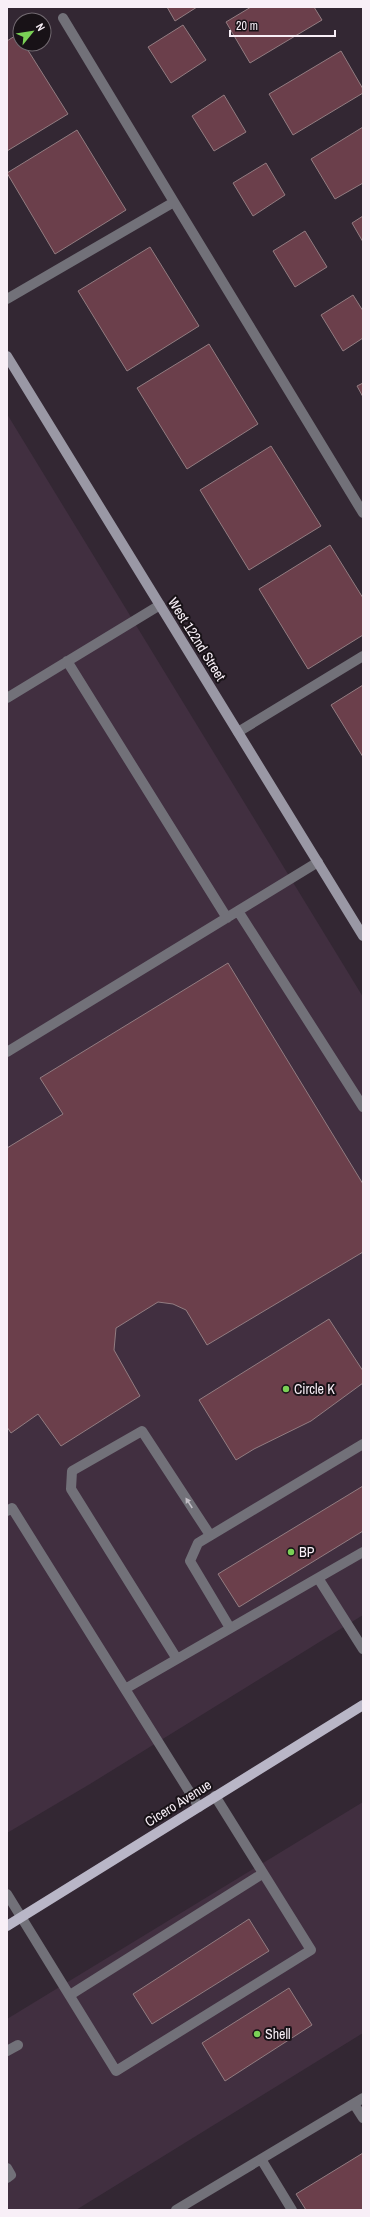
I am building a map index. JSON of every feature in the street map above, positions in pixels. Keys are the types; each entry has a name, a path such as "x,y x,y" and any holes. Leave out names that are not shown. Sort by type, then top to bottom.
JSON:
{"main road":[{"name":"Cicero Avenue","path":"7,1926 363,1704"}],"street":[{"name":"West 122nd Street","path":"7,356 363,936"}],"lane":[{"path":"63,18 363,513"},
{"path":"7,299 174,202"},
{"path":"7,698 160,605"},
{"path":"238,732 363,656"},
{"path":"67,661 227,918"},
{"path":"7,1052 318,862"},
{"path":"238,911 363,1107"},
{"path":"176,1660 71,1489 72,1471 142,1431 210,1536"},
{"path":"230,1628 190,1561 198,1543 363,1444"},
{"path":"7,1511 12,1508 198,1807"},
{"path":"125,1689 363,1552"},
{"path":"318,1578 363,1649"},
{"path":"7,1894 116,2071 311,1950 262,1874 215,1796"},
{"path":"70,1996 262,1874"},
{"path":"7,2051 18,2045"},
{"path":"176,2210 359,2101 363,2118"},
{"path":"261,2159 292,2210"},
{"path":"7,2168 11,2176 7,2178"}],"shaded area":[{"path":"7,414 363,997 363,1615 90,1784 7,1833"},
{"path":"363,1802 363,2033 76,2210 7,2210 7,2019"}],"building":[{"path":"167,7 197,7 175,21"},
{"path":"251,7 314,7 322,20 250,63 226,22"},
{"path":"183,25 206,60 171,83 148,47"},
{"path":"12,38 12,52 29,52 68,114 7,151 7,41"},
{"path":"341,51 363,89 363,93 293,135 269,94"},
{"path":"224,95 246,132 214,151 192,116"},
{"path":"363,127 363,183 335,199 311,159"},
{"path":"77,130 126,210 55,254 7,173"},
{"path":"266,163 285,195 253,216 233,183"},
{"path":"363,216 363,242 352,223"},
{"path":"305,231 327,267 295,287 273,251"},
{"path":"150,247 199,326 127,371 78,291"},
{"path":"353,295 363,311 363,338 343,351 321,315"},
{"path":"209,344 258,424 187,469 137,388"},
{"path":"363,383 363,397 357,386"},
{"path":"271,446 321,526 249,570 200,490"},
{"path":"330,545 363,598 363,635 308,669 259,589"},
{"path":"363,685 363,757 331,705"},
{"path":"228,963 363,1184 363,1252 207,1345 186,1310 173,1304 158,1302 116,1328 114,1350 140,1396 61,1446 38,1414 11,1433 7,1427 7,1148 63,1114 40,1078"},
{"name":"Circle K","path":"329,1319 363,1371 363,1383 311,1421 254,1449 236,1460 199,1400"},
{"name":"BP","path":"363,1486 363,1531 239,1607 218,1574"},
{"path":"249,1919 269,1951 152,2024 133,1994"},
{"name":"Shell","path":"289,1988 312,2025 225,2081 202,2043"},
{"path":"363,2153 363,2210 306,2210 296,2194"}],"place":[{"name":"Circle K","path":"286,1389"},
{"name":"BP","path":"291,1552"},
{"name":"Shell","path":"257,2034"}]}
